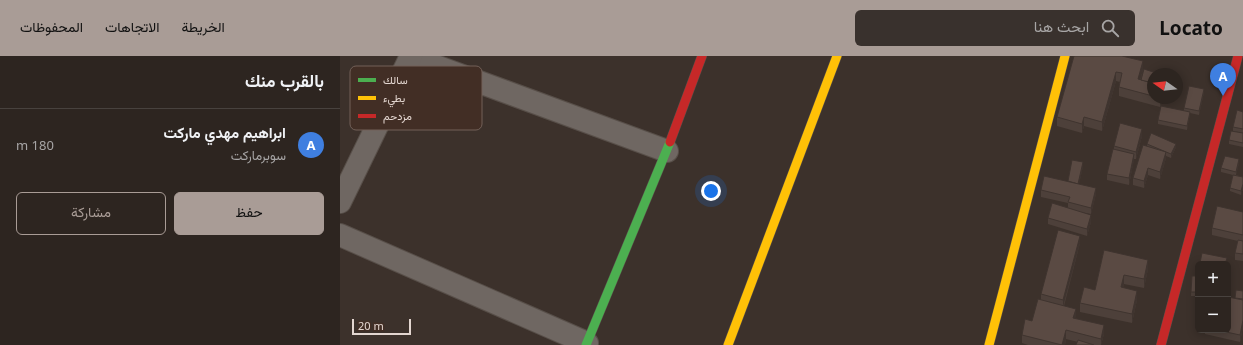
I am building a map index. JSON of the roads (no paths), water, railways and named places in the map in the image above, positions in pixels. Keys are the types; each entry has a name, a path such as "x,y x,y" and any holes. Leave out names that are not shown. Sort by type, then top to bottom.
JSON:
{"street":[{"path":"406,66 411,56 438,66"},
{"path":"340,235 586,344 667,151 702,56"},
{"path":"728,345 837,56"},
{"path":"989,345 1065,56"},
{"path":"1161,345 1238,56"},
{"path":"482,82 667,151"},
{"path":"340,202 375,130"}],"place":[{"name":"ابراهيم مهدي ماركت","path":"1223,96"}]}
